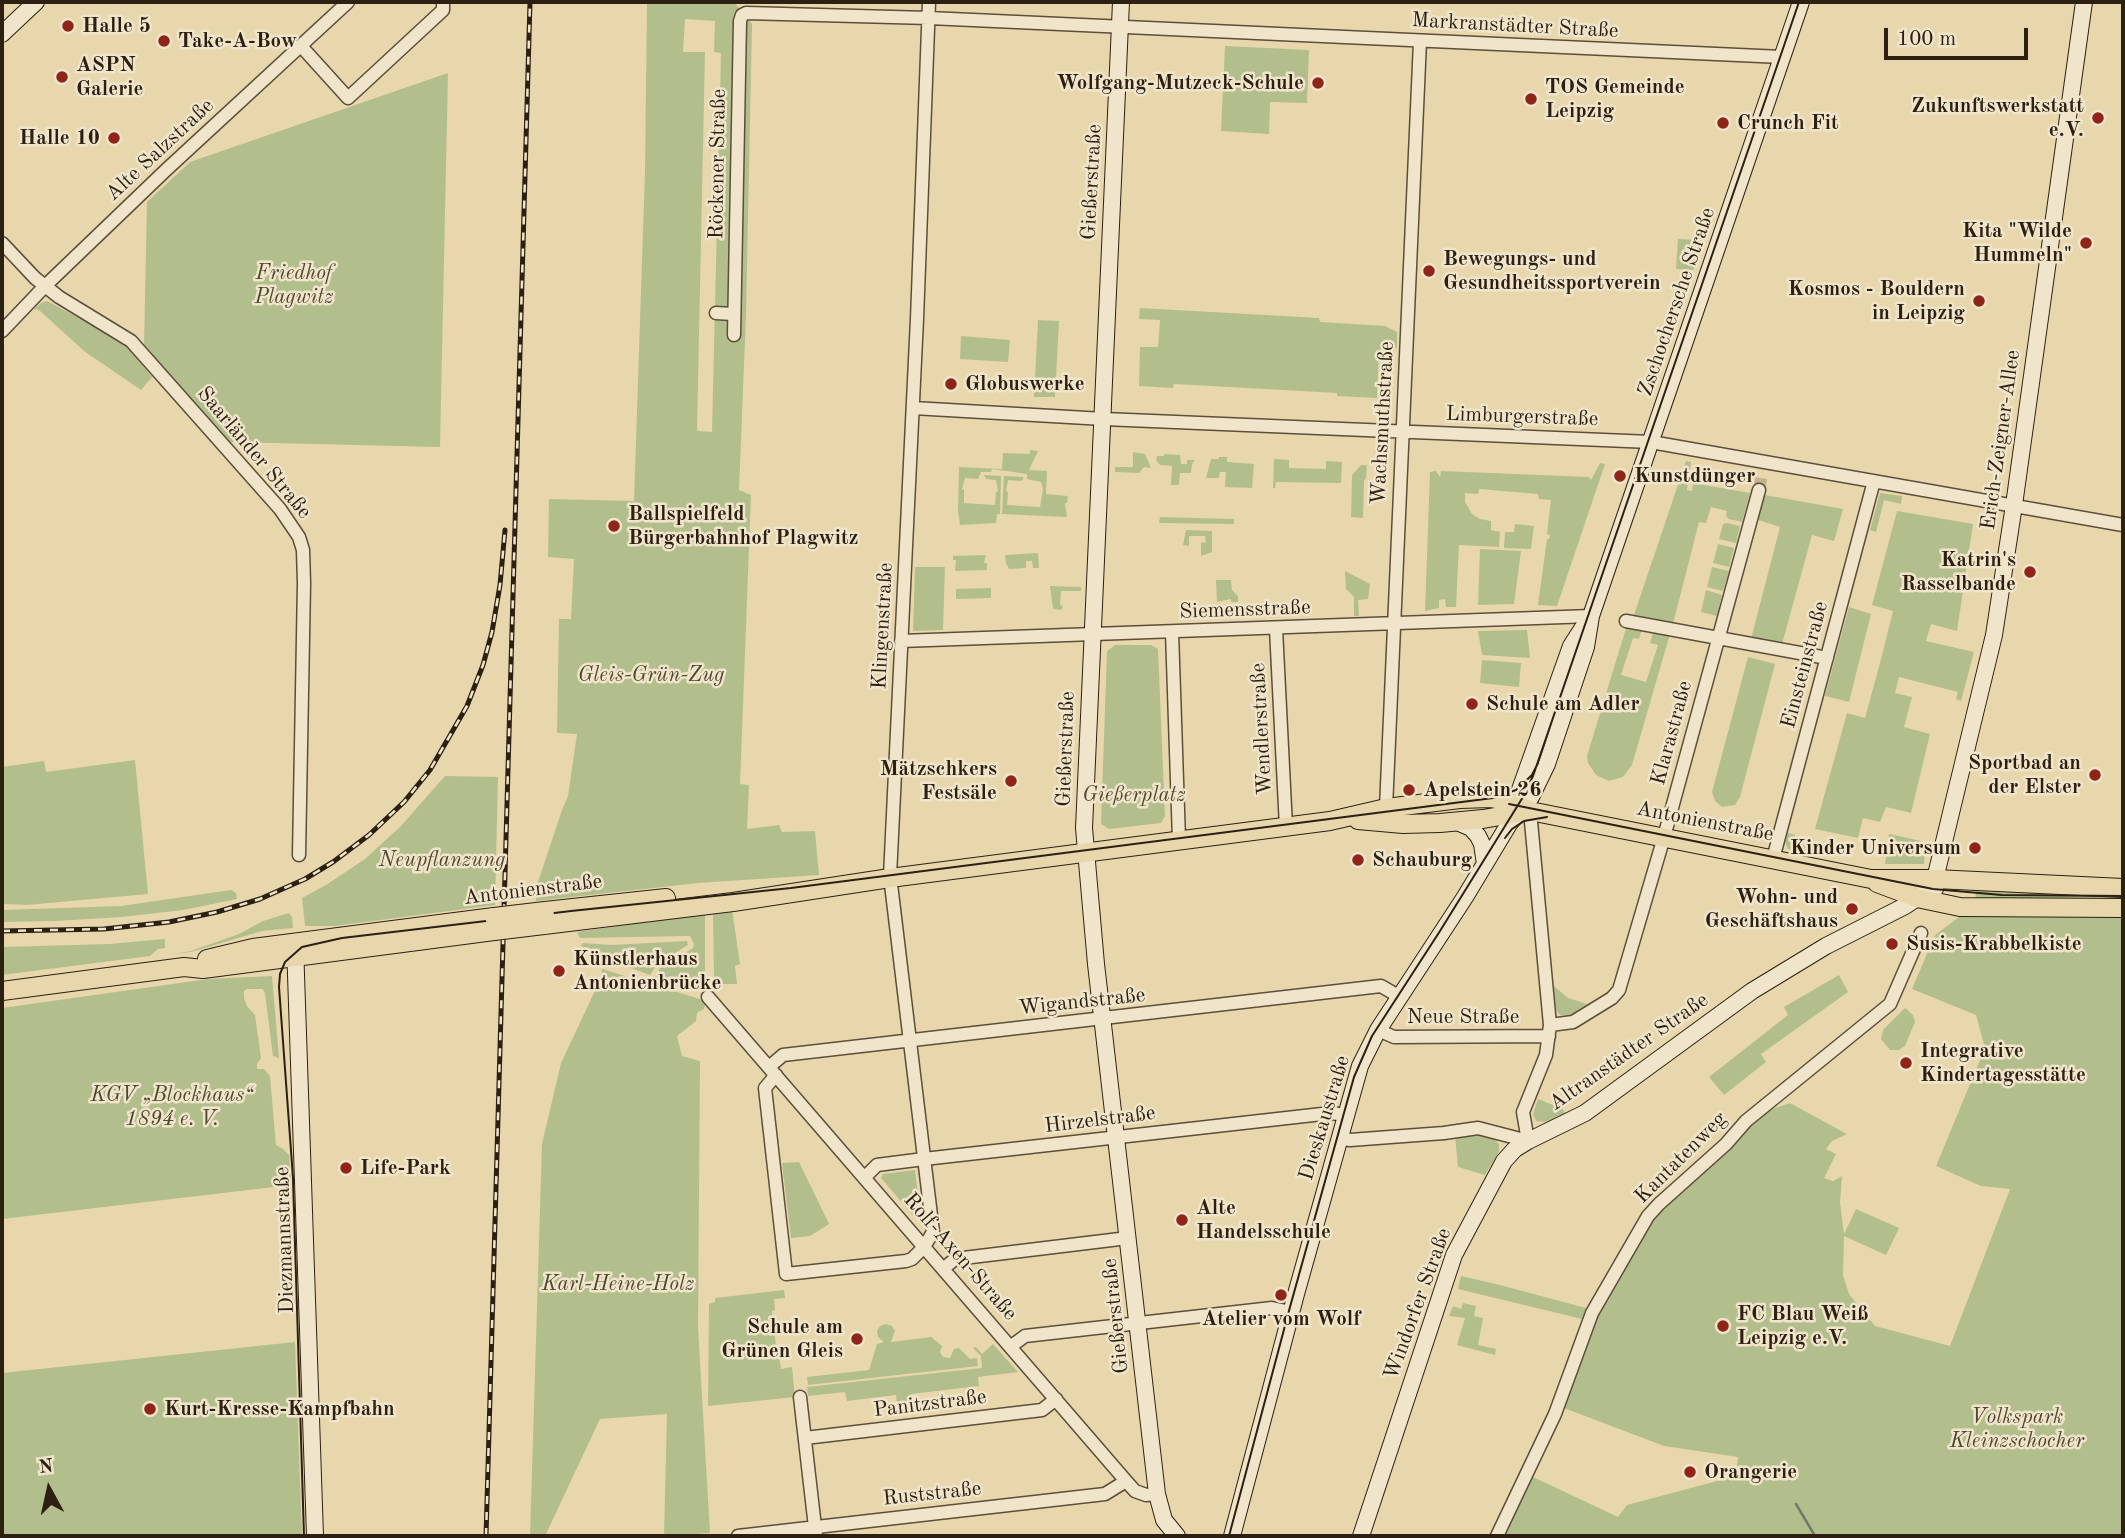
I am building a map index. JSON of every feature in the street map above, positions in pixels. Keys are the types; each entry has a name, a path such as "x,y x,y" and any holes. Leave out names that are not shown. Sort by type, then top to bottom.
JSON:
{"main road":[{"name":"Antonienstraße","path":"2,991 184,967 204,969 296,949 890,878 1286,827 1348,818 1386,808 1461,799 1491,798 1519,810 1871,879 1935,879 2123,888"},
{"name":"Antonienstraße","path":"1348,818 1403,824 1457,822 1519,810"},
{"name":"Antonienstraße","path":"1871,879 1892,890 1943,904 1990,909 2123,908"}],"street":[{"path":"2,34 36,2"},
{"name":"Alte Salzstraße","path":"2,331 45,286 348,2"},
{"name":"Klingenstraße","path":"924,1247 933,1232 890,878 929,2"},
{"name":"Gießerstraße","path":"1121,2 1104,419 1091,633 1085,853 1157,1494"},
{"name":"Zschochersche Straße","path":"1519,810 1547,764 1586,647 1591,616 1801,2"},
{"name":"Erich-Zeigner-Allee","path":"1935,879 1994,635 2084,2"},
{"path":"301,46 348,98 443,6"},
{"name":"Markranstädter Straße","path":"743,15 794,8 929,18 1782,57"},
{"name":"Röckener Straße","path":"734,335 740,24 743,15"},
{"name":"Wachsmuthstraße","path":"1386,808 1392,625 1420,41"},
{"name":"Saarländer Straße","path":"2,243 59,297 131,341 280,509 299,537 303,550 304,583 299,855"},
{"path":"716,313 733,314"},
{"name":"Limburgerstraße","path":"913,408 1104,419 1651,442 1763,468 1874,481 2123,524"},
{"name":"Einsteinstraße","path":"1773,859 1874,481"},
{"name":"Klarastraße","path":"1550,1030 1573,1022 1612,998 1619,990 1759,490"},
{"name":"Zschochersche Straße","path":"1519,810 1530,759 1571,646 1591,616"},
{"name":"Siemensstraße","path":"901,641 1591,616"},
{"path":"1626,621 1827,658"},
{"name":"Wendlerstraße","path":"1276,629 1286,827"},
{"path":"1172,632 1179,840"},
{"path":"1339,1138 1350,1140 1478,1128 1528,1140 1523,1112 1546,1055 1550,1030 1519,810"},
{"name":"Dieskaustraße","path":"1232,1536 1360,1066 1378,1030 1519,810"},
{"path":"1457,822 1471,828 1478,836 1485,864"},
{"path":"1935,879 1936,893 1943,904"},
{"name":"Altranstädter Straße","path":"1528,1140 1585,1114 1752,991 1826,946 1917,898 1930,889 1935,879"},
{"name":"Kantatenweg","path":"1497,1536 1555,1414 1592,1313 1648,1216 1726,1144 1746,1121 1891,1004 1921,933"},
{"name":"Diezmannstraße","path":"296,949 315,1536"},
{"name":"Wigandstraße","path":"772,1071 783,1055 909,1040 1381,986 1387,987 1400,997"},
{"name":"Rolf-Axen-Straße","path":"708,997 1135,1491 1157,1494"},
{"name":"Neue Straße","path":"1378,1030 1394,1037 1550,1030"},
{"path":"772,1071 765,1088 786,1274 906,1261 924,1247"},
{"name":"Hirzelstraße","path":"864,1178 877,1165 1331,1112 1346,1115"},
{"name":"Windorfer Straße","path":"1361,1536 1454,1255 1504,1161 1528,1140"},
{"path":"943,1269 955,1259 1128,1238"},
{"path":"1010,1347 1025,1336 1272,1308 1291,1312"},
{"path":"800,1397 816,1531"},
{"name":"Panitzstraße","path":"805,1437 1042,1410 1056,1399"},
{"name":"Ruststraße","path":"738,1536 816,1531 1105,1494 1126,1481"},
{"path":"1157,1494 1164,1521 1177,1536"}],"green space":[{"name":"Gleis-Grün-Zug","path":"647,2 734,2 752,24 746,315 739,490 751,495 740,784 749,785 747,829 779,825 782,832 815,831 819,875 698,883 536,901 536,888 568,796 577,734 557,733 559,619 571,619 574,559 548,557 549,499 634,501 645,171","holes":["685,19 715,21 714,52 721,53 712,432 697,429 705,52 683,52"]},
{"path":"1225,46 1309,50 1307,103 1270,102 1269,134 1221,131"},
{"name":"Friedhof Plagwitz","path":"448,73 440,447 229,442 144,346 147,202 190,162"},
{"path":"1678,239 1703,240 1693,270 1676,269"},
{"path":"47,301 109,334 129,349 152,377 141,390 84,351 39,310 34,309"},
{"path":"1140,308 1319,318 1320,322 1385,326 1397,332 1397,348 1385,348 1384,354 1379,354 1377,398 1337,396 1337,393 1174,384 1173,388 1139,386 1140,347 1158,347 1160,320 1139,319"},
{"path":"1038,320 1059,321 1055,397 1034,397"},
{"path":"961,336 1010,340 1008,362 960,359"},
{"path":"1030,450 1038,451 1029,470 1047,471 1046,494 1068,496 1065,503 1067,517 1002,514 1004,476 1024,477 1022,481 1008,480 1007,505 1040,507 1043,489 1041,482 1027,479 1027,474 992,469 991,472 981,472 978,479 965,478 962,489 964,503 995,505 998,491 996,480 986,479 984,475 1001,476 1000,514 997,514 996,523 960,525 959,467 1002,469 1003,453 1030,454"},
{"path":"1133,452 1145,454 1151,468 1144,467 1139,473 1115,472 1115,467 1133,467"},
{"path":"1180,455 1181,464 1187,464 1187,460 1195,460 1191,473 1180,473 1179,485 1171,485 1172,466 1160,465 1156,460 1157,456"},
{"path":"1227,457 1227,462 1254,464 1252,488 1225,487 1226,472 1220,472 1219,478 1206,478 1211,459"},
{"path":"1274,459 1289,460 1289,468 1326,469 1326,461 1342,462 1341,483 1276,482 1273,488"},
{"path":"1686,461 1691,462 1687,490 1692,491 1693,483 1750,493 1742,522 1729,519 1726,516 1727,511 1711,507 1706,523 1699,522 1673,624 1634,615"},
{"path":"1600,463 1605,464 1557,606 1538,605 1547,539 1550,535 1547,534 1551,500 1539,499 1538,494 1479,489 1478,494 1465,493 1465,502 1472,514 1491,521 1491,530 1500,532 1499,547 1459,545 1456,607 1446,607 1445,599 1439,600 1439,608 1425,611 1430,472 1436,471 1440,477 1441,471 1589,477 1591,480"},
{"path":"1361,465 1367,465 1363,518 1351,517 1352,475"},
{"path":"1880,493 1902,496 1901,504 1884,500 1876,532 1870,530"},
{"path":"1765,495 1843,509 1834,541 1812,535 1782,644 1751,639 1780,527 1758,520"},
{"path":"1897,511 1973,524 1957,631 1931,624 1926,641 1974,652 1961,701 1956,699 1958,692 1899,677 1895,693 1912,697 1904,727 1930,734 1911,813 1886,807 1880,822 1863,818 1858,838 1815,829 1847,713 1865,718 1880,663 1893,611 1872,605"},
{"path":"1160,517 1234,519 1234,524 1159,523"},
{"path":"1515,524 1534,526 1531,549 1504,548 1505,532 1514,532"},
{"path":"1723,524 1740,526 1736,543 1719,539"},
{"path":"1186,530 1212,531 1212,552 1201,556 1201,543 1206,542 1205,536 1189,536 1189,546 1183,545"},
{"path":"1718,544 1734,548 1729,567 1713,563"},
{"path":"1480,549 1521,551 1514,604 1478,605"},
{"path":"1038,553 1039,568 1033,568 1032,561 1026,561 1026,568 1009,569 1006,563 1005,555"},
{"path":"986,555 984,563 987,563 987,570 955,571 956,560 953,560 953,556"},
{"path":"915,567 945,567 943,630 913,631"},
{"path":"1712,567 1729,571 1723,591 1707,587"},
{"path":"1345,571 1370,584 1368,599 1358,600 1359,616 1354,616 1354,597 1346,589"},
{"path":"1216,580 1231,580 1238,602 1231,602 1231,599 1217,602"},
{"path":"1050,586 1081,587 1081,591 1061,591 1060,604 1063,607 1061,610 1053,609"},
{"path":"991,588 991,598 956,599 956,589"},
{"path":"1706,590 1722,595 1717,616 1701,612"},
{"path":"1849,607 1871,614 1849,702 1825,696"},
{"path":"1627,625 1642,628 1639,639 1633,638 1621,675 1646,682 1658,645 1650,643 1654,630 1670,634 1632,765 1623,777 1609,781 1596,775 1587,756"},
{"path":"1527,630 1530,658 1482,655 1478,631"},
{"name":"Gießerplatz","path":"1115,645 1151,645 1158,649 1165,816 1161,823 1109,829 1101,824 1107,651"},
{"path":"1748,657 1775,664 1740,797 1735,805 1722,807 1715,801 1712,792"},
{"path":"1482,660 1521,663 1519,687 1480,683"},
{"path":"135,760 148,894 27,905 2,904 2,767 44,761 46,772"},
{"name":"Neupflanzung","path":"445,776 498,777 495,905 335,926 305,926 302,898 365,859 400,827"},
{"path":"1788,833 1795,835 1793,843 1824,849 1823,856 1788,849 1785,842"},
{"path":"1889,834 1921,841 1918,854 1925,855 1924,864 1885,864"},
{"path":"231,890 236,893 237,899 183,910 122,917 2,922 2,910 121,906"},
{"path":"1976,891 2123,893 2123,903 1975,904"},
{"path":"732,909 740,964 735,966 737,984 717,984 714,978 713,911"},
{"path":"289,913 293,928 262,931 191,952 173,954 191,951"},
{"path":"705,913 705,991 655,977 660,968 693,948 690,936 580,938 577,932"},
{"name":"Volkspark Kleinzschocher","path":"1963,914 2123,915 2123,1536 1501,1536 1533,1477 1618,1517 1627,1505 1736,1476 1738,1457 1664,1446 1564,1408 1600,1309 1653,1217 1766,1111 1790,1103 1847,1134 1832,1141 1826,1149 1836,1154 1824,1178 1833,1181 1842,1176 1840,1203 1844,1234 1856,1209 1899,1228 1886,1255 1844,1236 1843,1275 1849,1294 1875,1326 1950,1346 2010,1189 1981,1186 1936,1166 1985,1048 1976,1015 1912,989 1935,935"},
{"path":"165,939 165,948 158,949 150,956 2,975 2,947 109,944"},
{"path":"687,941 688,945 657,964 650,975 601,957 581,946 583,943 611,945"},
{"name":"Karl-Heine-Holz","path":"602,969 700,999 705,1004 704,1009 697,1013 696,1021 677,1036 682,1056 700,1061 698,1327 710,1533 664,1536 667,1414 600,1419 545,1536 530,1536 542,1144 561,1063 601,978"},
{"path":"1839,975 1848,992 1761,1054 1766,1062 1724,1095 1709,1077 1788,1015 1784,1007"},
{"name":"KGV „Blockhaus“ 1894 e. V.","path":"272,976 279,1058 273,1056 263,989 247,989 244,991 244,998 255,1015 261,1058 257,1069 264,1069 270,1076 276,1145 289,1155 291,1185 2,1219 2,1008 208,979"},
{"path":"1554,986 1568,998 1587,1004 1569,1016 1560,1015 1556,1010"},
{"path":"1905,1008 1913,1015 1915,1022 1905,1046 1899,1050 1890,1050 1881,1039 1883,1030"},
{"path":"1538,1099 1561,1106 1566,1115 1545,1122 1536,1121 1533,1114"},
{"path":"1455,1136 1491,1136 1499,1144 1499,1151 1485,1175 1458,1167"},
{"path":"799,1162 829,1224 810,1236 791,1238 782,1163"},
{"path":"915,1170 921,1217 915,1218 881,1178 883,1174"},
{"path":"1461,1276 1586,1308 1582,1319 1458,1289"},
{"path":"784,1290 785,1298 774,1299 775,1310 772,1311 777,1355 781,1369 792,1367 795,1397 708,1406 709,1304 715,1302 715,1298"},
{"path":"1463,1303 1476,1306 1474,1316 1483,1318 1478,1345 1496,1349 1495,1355 1457,1345 1465,1318 1449,1316 1453,1306 1461,1309"},
{"path":"880,1326 892,1326 895,1331 891,1342 931,1337 942,1346 940,1352 943,1357 950,1358 954,1349 959,1348 970,1359 977,1358 978,1366 808,1385 807,1377 869,1370 877,1344 884,1342 878,1337 877,1331"},
{"name":"Kurt-Kresse-Kampfbahn","path":"295,1342 302,1536 2,1536 2,1373"},
{"path":"993,1344 1018,1372 978,1377 979,1386 911,1394 912,1409 898,1411 896,1395 847,1401 845,1392 808,1396 807,1387 982,1368 981,1356 973,1348 976,1347 982,1354"}],"waterway":[{"path":"1796,1504 1815,1536"}],"tunnel":[{"path":"1759,490 1762,474"}],"tram line":[{"path":"1229,1536 1354,1077 1372,1036 1523,797 1533,776 1799,2"},
{"path":"304,1536 293,1178 279,987 285,962 302,947 342,938 791,888 1493,798 1516,790 1532,775 1538,763"},
{"path":"1509,804 1933,889 2002,895 2123,896"},
{"path":"1505,838 1524,821 1547,817"}],"railway":[{"path":"486,1536 530,2"},
{"path":"2,931 104,929 169,922 217,912 260,899 305,879 369,835 404,802 430,770 467,706 492,632 505,530"}],"place":[{"name":"Halle 5","path":"68,26"},
{"name":"Take-A-Bow","path":"164,41"},
{"name":"ASPN Galerie","path":"62,77"},
{"name":"Wolfgang-Mutzeck-Schule","path":"1318,83"},
{"name":"TOS Gemeinde Leipzig","path":"1531,99"},
{"name":"Zukunftswerkstatt e.V.","path":"2098,118"},
{"name":"Crunch Fit","path":"1723,123"},
{"name":"Halle 10","path":"114,138"},
{"name":"Kita \"Wilde Hummeln\"","path":"2086,243"},
{"name":"Bewegungs- und Gesundheitssportverein","path":"1429,271"},
{"name":"Kosmos - Bouldern in Leipzig","path":"1979,301"},
{"name":"Globuswerke","path":"951,384"},
{"name":"Kunstdünger","path":"1620,476"},
{"name":"Ballspielfeld Bürgerbahnhof Plagwitz","path":"614,526"},
{"name":"Katrin's Rasselbande","path":"2030,572"},
{"name":"Schule am Adler","path":"1472,704"},
{"name":"Sportbad an der Elster","path":"2095,775"},
{"name":"Mätzschkers Festsäle","path":"1011,781"},
{"name":"Apelstein 26","path":"1409,790"},
{"name":"Kinder Universum","path":"1975,848"},
{"name":"Schauburg","path":"1358,860"},
{"name":"Wohn- und Geschäftshaus","path":"1852,909"},
{"name":"Susis-Krabbelkiste","path":"1892,944"},
{"name":"Künstlerhaus Antonienbrücke","path":"559,971"},
{"name":"Integrative Kindertagesstätte","path":"1906,1063"},
{"name":"Life-Park","path":"346,1168"},
{"name":"Alte Handelsschule","path":"1182,1220"},
{"name":"Atelier vom Wolf","path":"1281,1295"},
{"name":"FC Blau Weiß Leipzig e.V.","path":"1723,1326"},
{"name":"Schule am Grünen Gleis","path":"857,1339"},
{"name":"Kurt-Kresse-Kampfbahn","path":"150,1409"},
{"name":"Orangerie","path":"1690,1472"}]}
